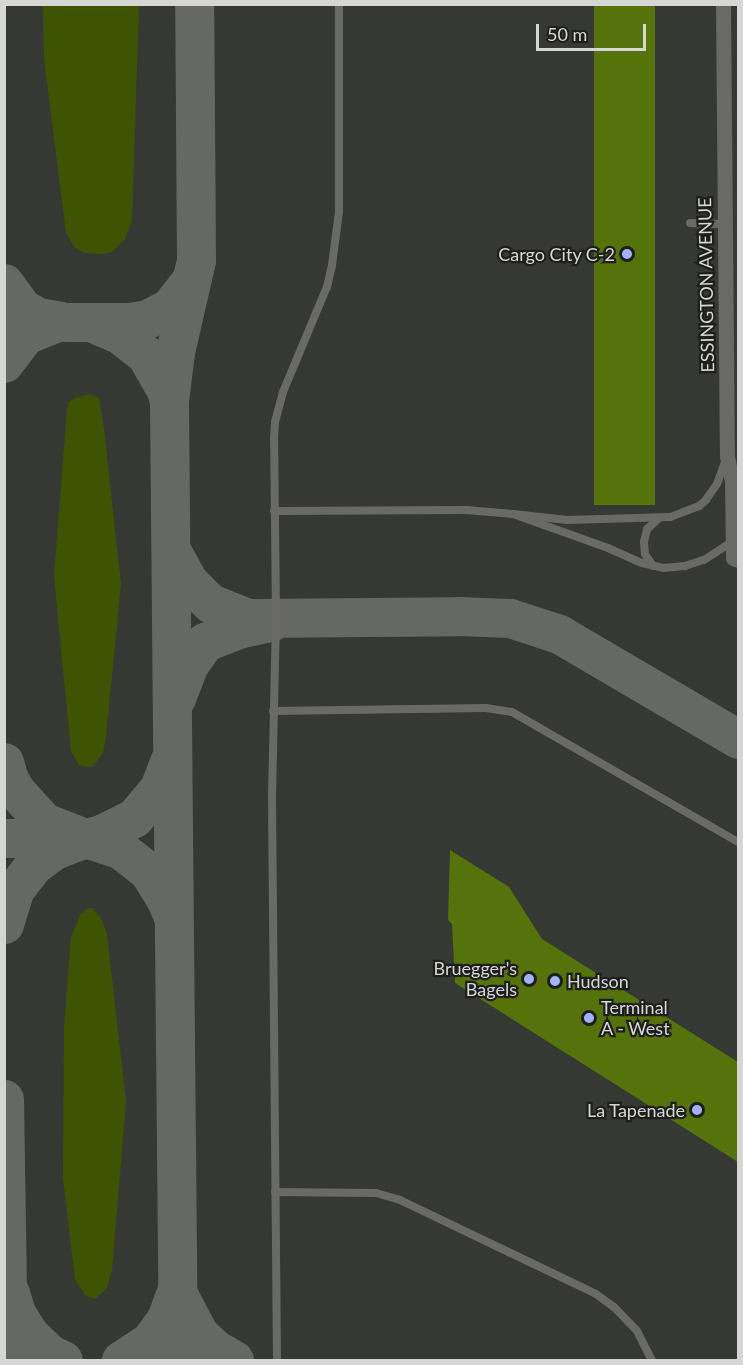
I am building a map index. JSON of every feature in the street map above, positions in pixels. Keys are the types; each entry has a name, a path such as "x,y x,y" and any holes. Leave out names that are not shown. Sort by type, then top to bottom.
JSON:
{"street":[{"name":"ESSINGTON AVENUE","path":"723,4 727,456 732,482 733,558 738,560"}],"lane":[{"path":"277,1360 273,711 276,617 275,422 283,392 327,287 335,244 339,212 339,4"},
{"path":"690,223 725,224"},
{"path":"274,511 466,510 567,520 658,519 681,513 706,500 722,475 727,456"},
{"path":"513,514 653,566 685,566 704,560 732,542"},
{"path":"653,566 645,554 644,542 647,529 658,519"},
{"path":"273,711 486,708 512,712 738,842"},
{"path":"275,1192 376,1193 400,1200 596,1294 614,1307 637,1331 652,1360"}],"green space":[{"path":"43,5 139,5 132,220 125,239 112,252 85,253 75,248 66,233 44,58"},
{"path":"89,394 99,398 121,584 106,737 103,753 92,767 79,765 71,751 54,576 67,409 69,402"},
{"path":"88,908 92,908 101,918 107,934 126,1102 112,1270 107,1288 95,1299 85,1295 75,1279 63,1178 64,1027 71,937 80,915"}],"building":[{"name":"Cargo City C-2","path":"594,4 655,4 655,505 594,505"},
{"name":"Terminal A - West","path":"450,850 509,887 542,939 738,1062 738,1162 455,983 452,924 448,920"}],"taxiway":[{"path":"178,1360 169,401 175,352 196,260 194,4"},
{"path":"4,322 129,322 147,319 169,308 191,280"},
{"path":"4,283 22,308 38,317 60,321 25,335 4,363"},
{"path":"93,323 119,334 146,355 166,390 169,401"},
{"path":"171,550 188,581 210,603 248,618 458,616 510,618 559,634 738,739"},
{"path":"176,698 188,666 205,642 242,628 271,622"},
{"path":"4,762 15,790 44,822 85,838 101,834 134,818 159,788 170,760"},
{"path":"4,838 74,838"},
{"path":"4,924 15,889 34,865 54,850 85,838 121,850 148,871 165,898 173,917"},
{"path":"4,1099 8,1360"},
{"path":"121,1360 150,1341 166,1319 176,1292"},
{"path":"10,1293 16,1313 29,1334 50,1354 63,1360"},
{"path":"179,1296 199,1334 215,1349 234,1360"}],"place":[{"name":"Cargo City C-2","path":"627,254"},
{"name":"Bruegger's Bagels","path":"529,979"},
{"name":"Hudson","path":"555,981"},
{"name":"Terminal A - West","path":"589,1018"},
{"name":"La Tapenade","path":"697,1110"}]}
